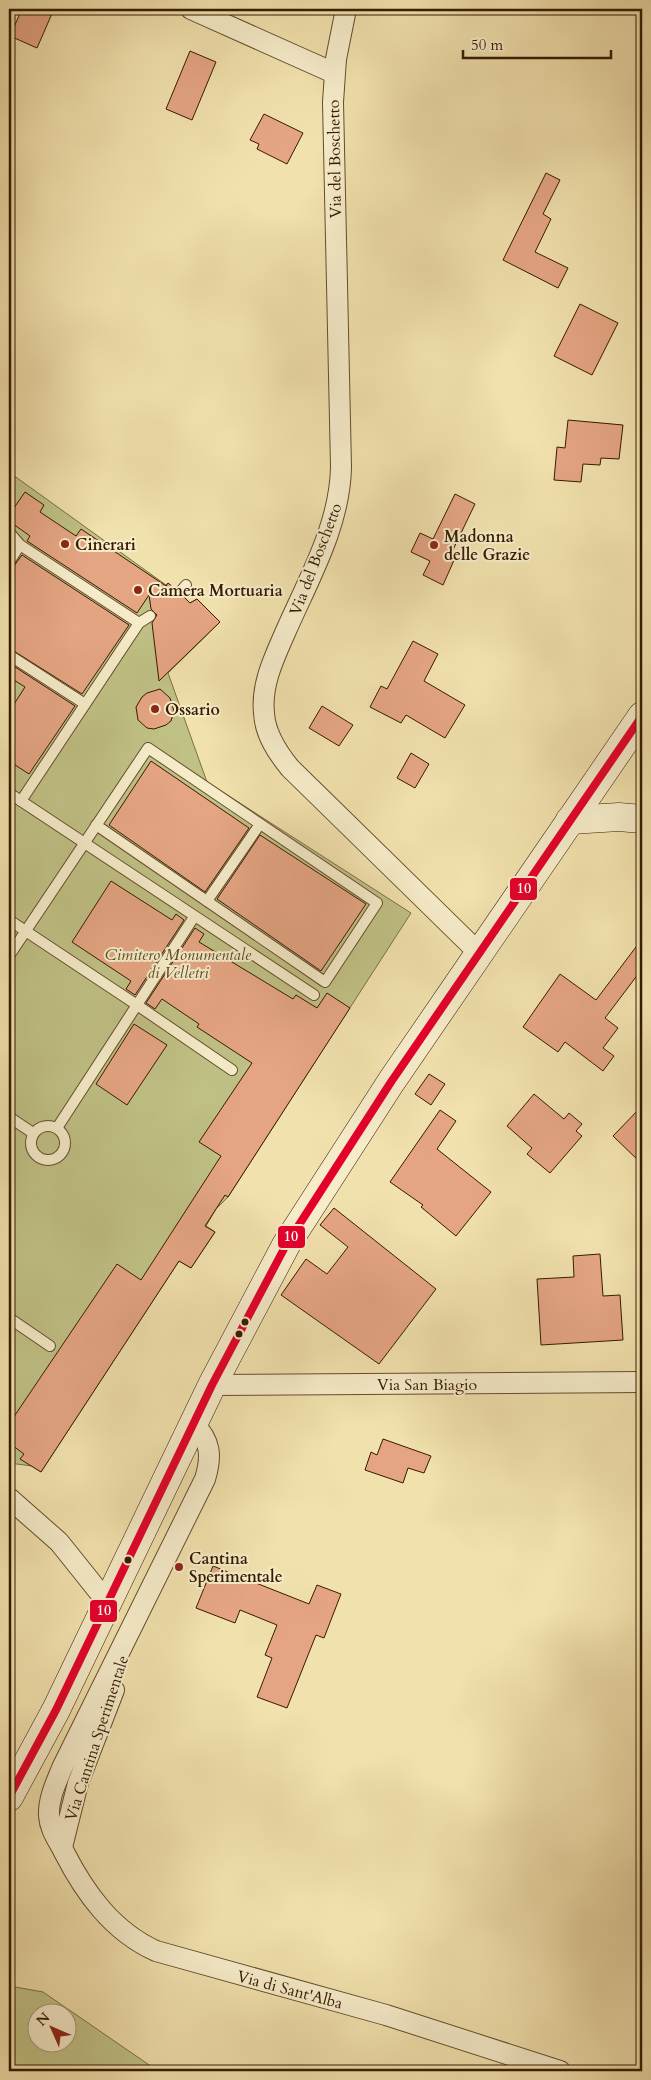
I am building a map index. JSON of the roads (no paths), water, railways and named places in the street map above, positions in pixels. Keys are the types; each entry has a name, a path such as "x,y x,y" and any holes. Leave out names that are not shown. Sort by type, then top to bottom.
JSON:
{"main road":[{"path":"9,1797 56,1710 212,1385 274,1266 314,1199 391,1082 642,716"},
{"path":"570,820 618,817 642,819"}],"street":[{"path":"191,9 334,73"},
{"name":"Via del Boschetto","path":"346,9 334,73 333,102 340,491 332,523 272,665 264,692 264,714 270,738 290,768 480,954"},
{"name":"Via San Biagio","path":"212,1385 642,1382"},
{"name":"Via Cantina Sperimentale","path":"62,1848 50,1820 50,1802 54,1788 207,1472 210,1446 194,1423"},
{"path":"9,1498 59,1542 107,1602"},
{"name":"Via di Sant'Alba","path":"62,1848 77,1876 99,1908 124,1931 148,1947 178,1958 386,2015 560,2071"}],"lane":[{"path":"9,532 20,545 139,623"},
{"path":"9,562 20,545"},
{"path":"21,801 139,623 150,616"},
{"path":"9,655 84,704"},
{"path":"9,956 96,825 148,748 377,904 325,982 96,825"},
{"path":"9,793 314,995"},
{"path":"207,901 260,824"},
{"path":"57,1128 194,917"},
{"path":"9,920 232,1070"},
{"path":"9,1117 33,1133"},
{"path":"47,1125 57,1128 62,1132 65,1143 61,1154 51,1160 40,1158 34,1153 30,1143 33,1133 47,1125"},
{"path":"9,1318 50,1346"}],"place":[{"name":"Cinerari","path":"65,544"},
{"name":"Madonna delle Grazie","path":"434,545"},
{"name":"Camera Mortuaria","path":"138,590"},
{"name":"Ossario","path":"155,709"},
{"name":"Cantina Sperimentale","path":"179,1567"}],"park label":[{"name":"Cimitero Monumentale di Velletri","path":"178,963"}]}
